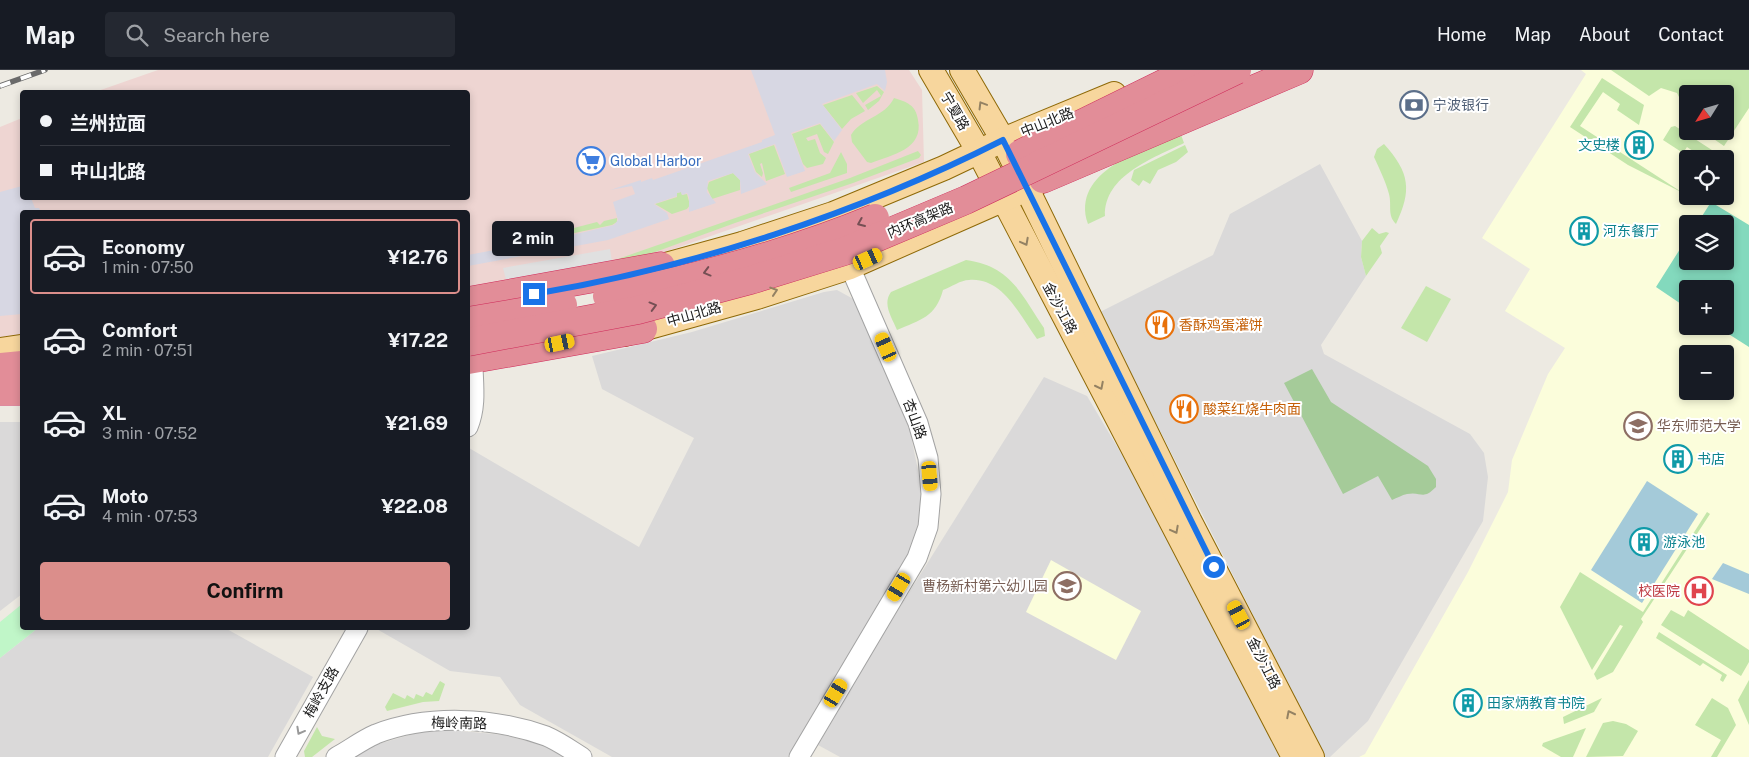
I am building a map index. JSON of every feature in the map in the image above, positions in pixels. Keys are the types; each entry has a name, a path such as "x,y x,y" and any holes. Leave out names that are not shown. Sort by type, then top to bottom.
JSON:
{"highway":[{"name":"内环高架路","path":"470,321 551,308 632,292 746,261 840,232 956,184 1191,70"},
{"name":"内环高架路","path":"470,342 638,310 752,280 845,251 966,200 1237,70"},
{"path":"1035,184 1299,70"},
{"path":"470,302 661,266"},
{"path":"470,362 578,339 644,329"},
{"path":"0,367 20,366"},
{"path":"0,386 20,384"},
{"path":"0,390 20,393"}],"main road":[{"name":"宁夏路","path":"931,70 979,152"},
{"name":"宁夏路","path":"962,70 1003,140"},
{"name":"中山北路","path":"470,362 604,326 644,329 757,297 850,267 1035,184 1098,145 1265,70"},
{"name":"中山北路","path":"470,302 549,292 661,266 742,244 833,214 944,168 1003,140 1165,71"},
{"name":"金沙江路","path":"1003,140 1035,184 1189,520 1312,757"},
{"name":"金沙江路","path":"979,152 1294,757"},
{"path":"0,350 20,348"},
{"path":"0,396 20,393"}],"street":[{"name":"杏山路","path":"799,757 917,558 928,527 931,494 926,449 918,423 850,267"},
{"path":"470,370 474,400 470,422"},
{"name":"梅岭支路","path":"285,757 357,630"},
{"name":"梅岭南路","path":"336,757 374,735 393,728 416,722 445,721 503,724 547,736 582,757"}],"shaded area":[{"path":"158,70 909,70 922,90 924,162 616,269 470,294 470,210 20,210 20,337 0,339 0,127 20,119 20,200 470,200 470,90 101,90"},
{"path":"751,70 885,70 887,82 885,91 877,84 822,104 842,130 834,141 820,123 791,133 805,171 787,177 775,144 748,154 755,172 767,184 741,194 740,180 733,173 708,181 707,192 716,203 689,212 689,197 687,193 682,195 681,192 677,193 677,196 654,204 667,213 669,219 608,240 470,266 470,255 568,236 614,225 618,220 613,202 635,194 632,186 610,190 641,180 641,182 652,178 653,180 762,142 762,140 775,135"},
{"name":"华东师范大学","path":"1581,70 1749,70 1749,757 1359,757 1365,754 1468,572 1508,492 1512,460 1548,374 1565,348 1505,311 1530,269 1482,238 1586,74"},
{"path":"1320,164 1362,241 1361,257 1366,276 1321,345 1324,354 1470,434 1484,453 1488,477 1483,521 1368,721 1330,757 1325,757 1100,312 1213,255 1230,214"},
{"path":"20,187 20,200 32,200 35,208 40,210 20,210 20,314 0,316 0,192"},
{"path":"610,249 612,261 506,280 503,268"},
{"path":"837,290 857,301 910,431 922,490 917,531 911,552 788,757 612,757 520,705 500,677 450,671 378,630 470,630 470,449 639,547 694,438 602,389 592,356 692,332 824,292"},
{"path":"1044,377 1087,396 1153,507 1284,757 840,757 818,745 883,634"},
{"path":"0,422 20,422 20,596 0,611"},
{"name":"曹杨新村第六幼儿园","path":"1051,560 1141,611 1116,660 1026,612"},
{"path":"35,630 229,630 313,677 268,757 0,757 0,658"},
{"path":"451,730 504,735 543,745 563,757 354,757 378,744 420,732"}],"green space":[{"path":"1611,70 1749,70 1749,108 1734,131 1734,85 1679,85 1679,97 1677,93 1661,88 1649,96"},
{"path":"1602,78 1644,105 1639,125 1617,110 1620,104 1603,92 1580,126 1679,191 1628,165 1570,127"},
{"path":"877,86 884,92 879,101 868,110 865,105 881,96 877,90 863,103 856,93"},
{"path":"852,95 865,111 851,119 842,129 823,105"},
{"path":"894,98 907,103 915,111 919,130 916,138 897,154 871,163 867,162 852,142 851,135 855,129 885,109"},
{"path":"820,124 834,142 828,154 824,152 817,134 806,138 808,141 815,139 820,153 826,158 823,164 807,168 803,164 792,134"},
{"path":"1675,126 1679,129 1679,140 1696,140 1712,150 1692,150 1687,147 1685,150 1679,150 1663,140 1671,127"},
{"path":"1180,132 1184,143 1146,162 1122,179 1113,189 1107,202 1105,216 1088,224 1085,206 1090,190 1100,176 1130,155"},
{"path":"1715,140 1728,140 1724,146"},
{"path":"1384,144 1399,164 1406,182 1405,201 1396,224 1391,214 1388,189 1374,157 1377,149"},
{"path":"774,145 785,174 766,181 762,163 760,164 763,173 762,177 756,172 749,154"},
{"path":"1185,145 1188,152 1176,162 1158,170 1150,184 1143,180 1139,186 1131,180 1134,170"},
{"path":"918,151 921,155 919,158 614,267 506,280 612,261 850,178"},
{"path":"841,152 847,164 847,173 791,192 789,188 830,173"},
{"path":"733,173 740,180 740,190 712,199 707,188 709,182"},
{"path":"681,192 682,195 687,194 690,205 687,209 672,214 655,204 677,197 677,193"},
{"path":"1709,205 1716,205 1732,215 1703,215"},
{"path":"1734,216 1749,225 1749,347 1730,335 1734,335 1734,280 1679,280 1679,303 1656,287 1679,251 1679,270 1734,270"},
{"path":"617,218 617,222 612,225 500,249 499,245 503,242 530,237 534,239 537,236 564,230 567,232 570,229 597,222 600,225 604,221"},
{"path":"1372,228 1379,234 1389,233 1380,246 1382,253 1366,276 1361,257 1362,241"},
{"path":"966,260 994,268 1004,275 1021,293 1044,328 1045,336 1037,339 1017,309 1001,291 981,281 969,280 959,282 943,290 940,299 931,312 920,320 897,330 887,301 891,292"},
{"path":"1426,286 1451,299 1427,342 1401,328"},
{"path":"1312,369 1331,402 1428,466 1436,479 1436,487 1425,495 1412,493 1392,500 1378,476 1343,494 1284,383"},
{"path":"1707,512 1710,514 1641,619 1643,622 1613,672 1597,680 1594,674 1623,626 1620,625 1592,670 1560,607 1580,572 1643,612"},
{"path":"20,606 20,630 35,630 0,658 0,622"},
{"path":"1671,610 1684,617 1688,610 1749,650 1749,662 1741,676 1661,625"},
{"path":"1659,632 1727,675 1723,682 1720,680 1722,675 1703,663 1700,666 1656,638"},
{"path":"1749,680 1749,725 1738,700"},
{"path":"440,681 445,684 439,701 423,702 387,711 385,707 393,693 405,699 407,695 414,699 416,694 423,697 426,692 432,695"},
{"path":"1602,698 1594,712 1564,724 1563,717"},
{"path":"1712,698 1728,708 1736,725 1717,757 1711,757 1721,740 1695,725"},
{"path":"1613,721 1626,724 1638,731 1623,756 1586,757 1603,723"},
{"path":"317,727 322,736 335,739 312,757 305,757 304,751"},
{"path":"1586,728 1573,757 1561,757 1542,746 1543,743"}],"water":[{"name":"游泳池","path":"1647,481 1698,514 1642,603 1591,570"},
{"path":"1723,563 1749,574 1749,594 1712,579"}],"railway":[{"path":"0,86 45,70"}],"place":[{"name":"宁波银行","path":"1414,105"},
{"name":"文史楼","path":"1639,145"},
{"name":"Global Harbor","path":"591,161"},
{"name":"河东餐厅","path":"1584,231"},
{"name":"香酥鸡蛋灌饼","path":"1160,325"},
{"name":"酸菜红烧牛肉面","path":"1184,409"},
{"name":"华东师范大学","path":"1638,426"},
{"name":"书店","path":"1678,459"},
{"name":"游泳池","path":"1644,542"},
{"name":"曹杨新村第六幼儿园","path":"1067,586"},
{"name":"校医院","path":"1699,591"},
{"name":"田家炳教育书院","path":"1468,703"}],"route":[{"path":"534,294 629,275 742,244 833,214 944,168 1003,140 1189,520 1214,567"}]}
